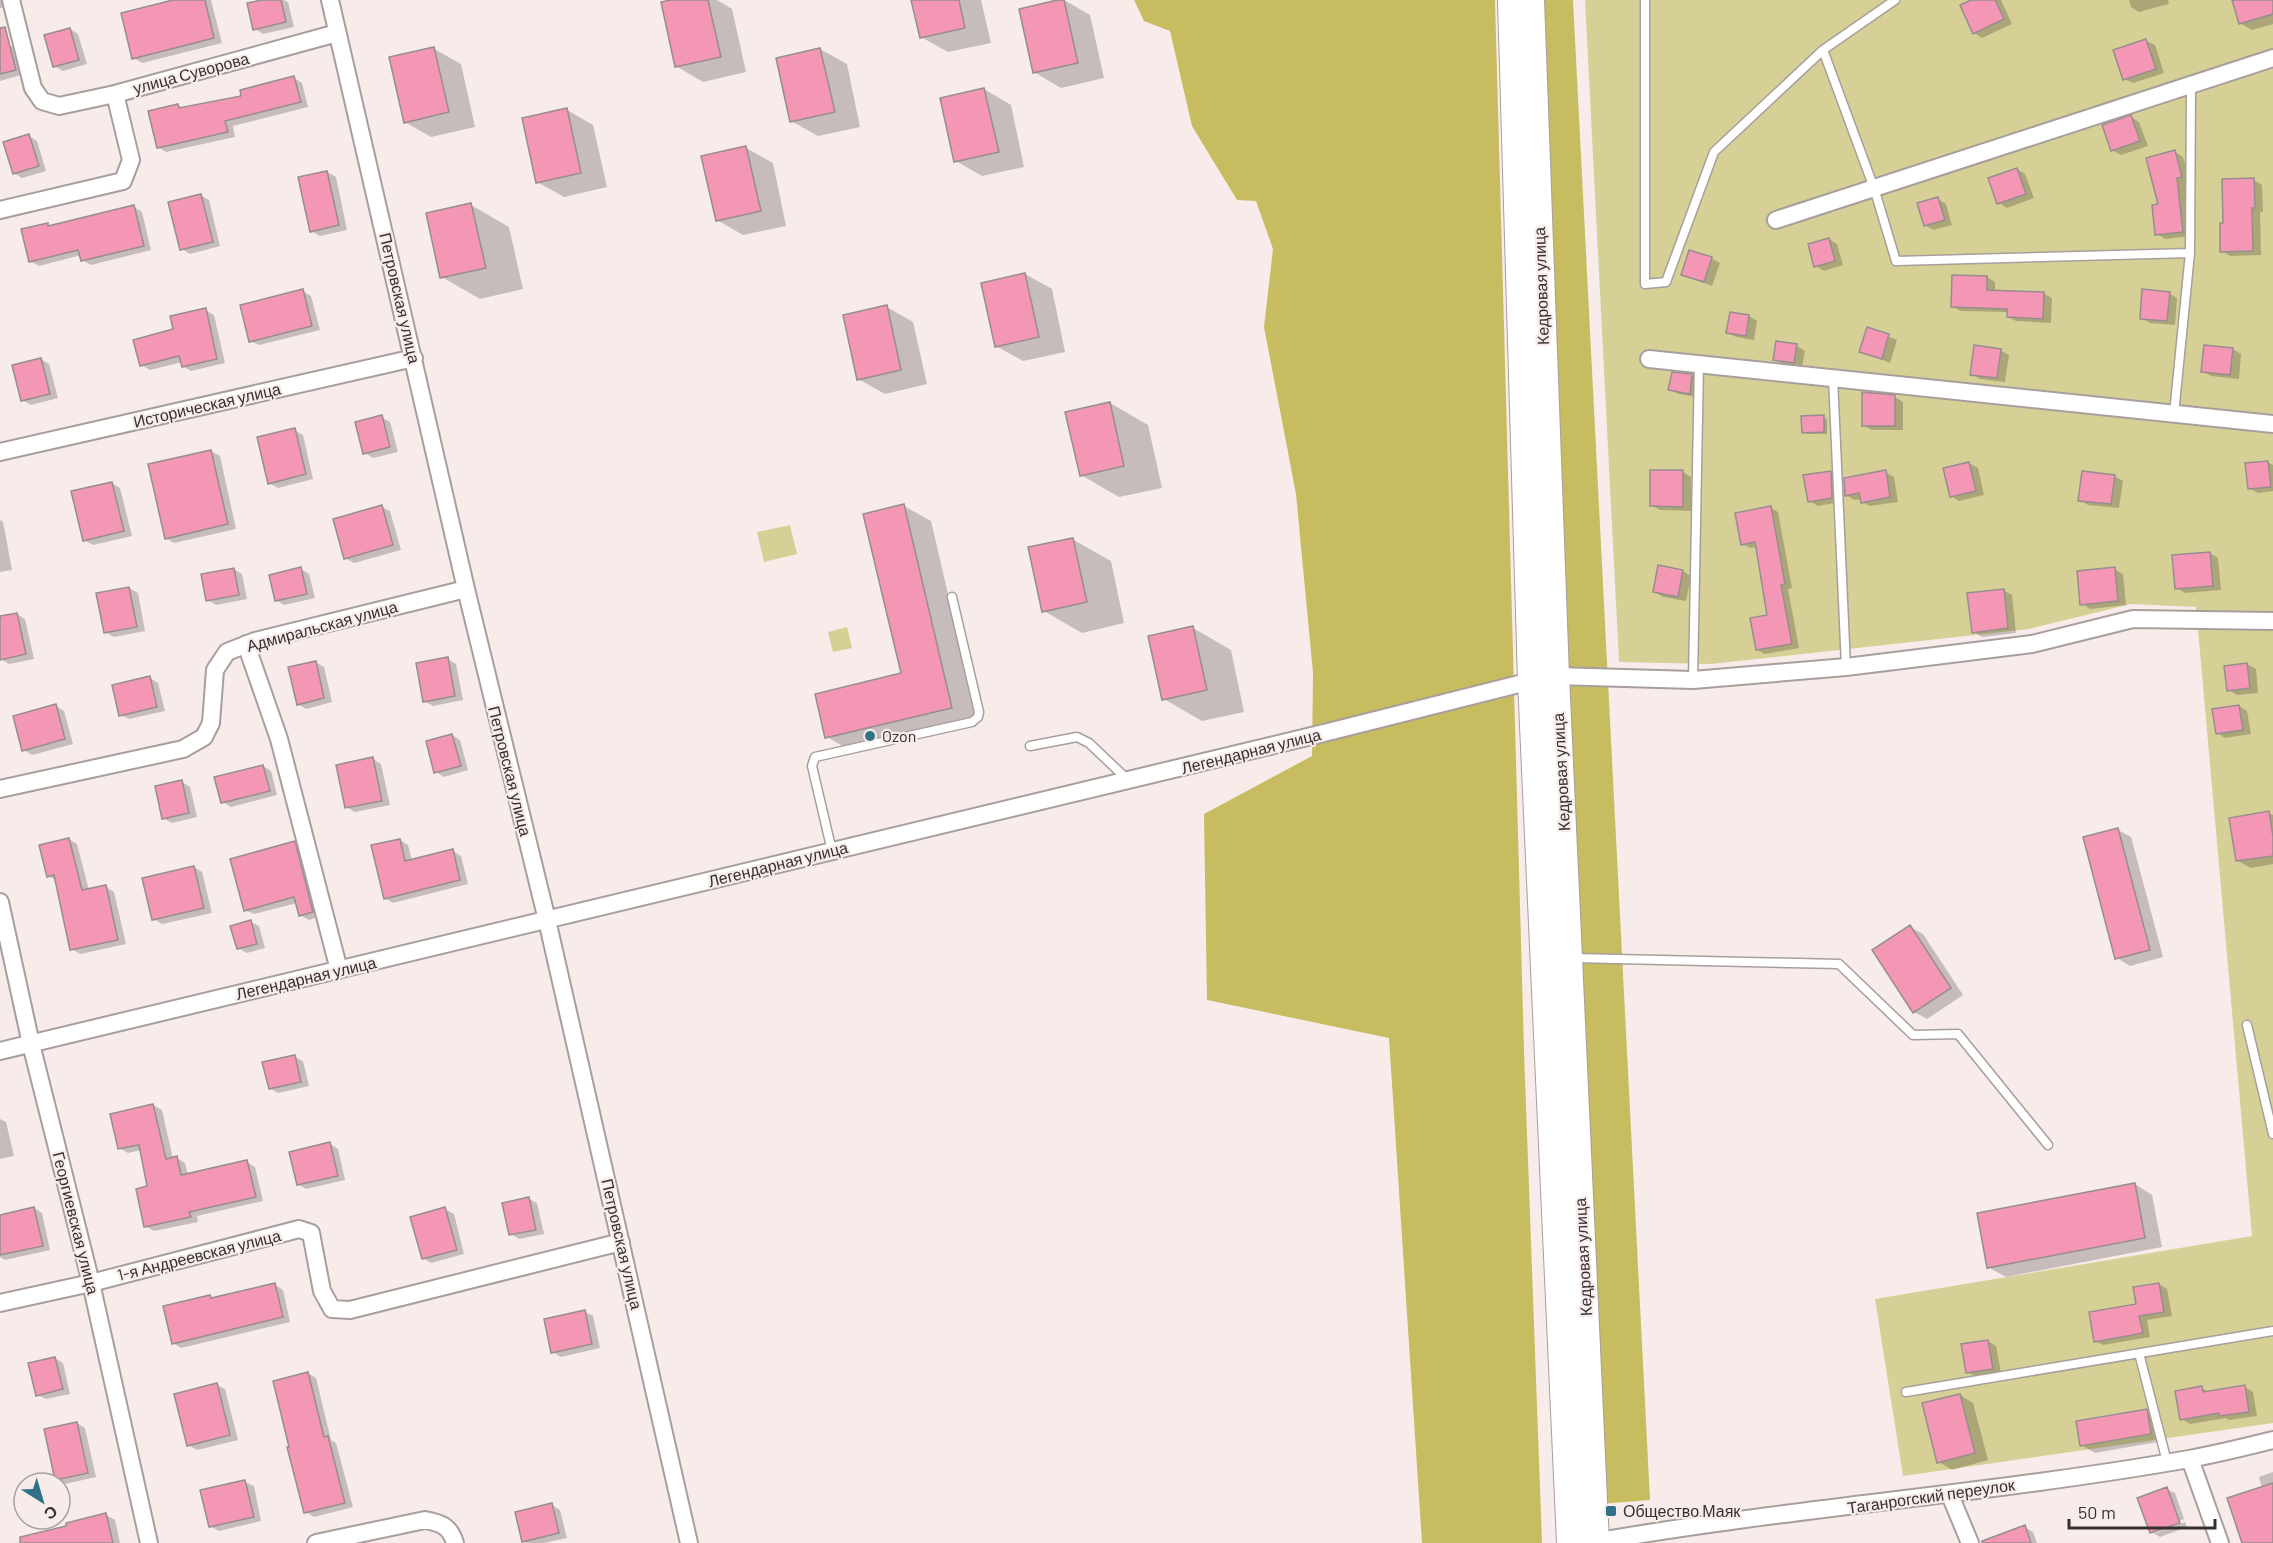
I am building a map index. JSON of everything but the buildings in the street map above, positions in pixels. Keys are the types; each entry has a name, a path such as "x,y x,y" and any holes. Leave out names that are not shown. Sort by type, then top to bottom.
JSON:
{"main road":[{"name":"Кедровая улица","path":"1511,0 1531,681 1570,1543"},
{"name":"Кедровая улица","path":"1531,0 1556,676 1594,1543"}],"street":[{"path":"11,0 33,88 42,101 59,106 115,94"},
{"name":"Петровская улица","path":"330,0 466,589 547,920 689,1543"},
{"name":"улица Суворова","path":"0,210 123,181 131,160 115,94 337,33"},
{"path":"1776,220 2273,58"},
{"name":"Историческая улица","path":"0,452 414,358"},
{"path":"1649,359 2273,424"},
{"name":"Адмиральская улица","path":"0,789 183,749 204,737 211,723 215,670 227,652 246,644 466,589"},
{"name":"Легендарная улица","path":"0,1051 1556,676 1693,680 1846,667 2032,644 2133,619 2273,621"},
{"path":"246,644 279,739 339,970"},
{"name":"Георгиевская улица","path":"0,902 31,1044 91,1282 149,1543"},
{"name":"1-я Андреевская улица","path":"0,1303 299,1229 311,1233 322,1291 332,1309 350,1310 621,1242"},
{"name":"Таганрогский переулок","path":"1594,1543 1950,1495 2190,1459 2273,1440"},
{"path":"2190,1459 2220,1543"},
{"path":"1950,1495 1970,1543"},
{"path":"316,1543 425,1520 443,1524 452,1534 455,1543"}],"lane":[{"path":"1646,0 1645,284 1666,282 1714,152 1823,51 1895,0"},
{"path":"1823,51 1874,188 1896,261 2190,253"},
{"path":"2174,414 2190,253 2191,84"},
{"path":"1693,680 1700,364"},
{"path":"1833,378 1846,667"},
{"path":"832,851 812,766 814,757 972,722 978,717 979,712 952,597"},
{"path":"1030,747 1077,737 1089,743 1128,780"},
{"path":"1569,958 1839,964 1913,1035 1958,1034 2048,1145"},
{"path":"2247,1025 2273,1134"},
{"path":"1906,1392 2273,1331"},
{"path":"2139,1353 2167,1462"}],"shaded area":[{"path":"1134,0 1495,0 1524,1051 1542,1543 1422,1543 1389,1038 1207,1000 1204,814 1312,756 1313,673 1296,494 1264,327 1273,249 1256,201 1237,200 1192,126 1170,31 1144,21"},
{"path":"1539,0 1573,0 1650,1500 1599,1504"},
{"path":"1585,0 2273,0 2273,1423 1903,1476 1875,1299 2252,1236 2196,607 2131,604 2029,629 1711,664 1619,662"},
{"path":"790,525 797,554 764,562 757,532"},
{"path":"847,627 852,648 833,652 828,632"}],"place":[{"name":"Ozon","path":"870,736"},
{"name":"Общество Маяк","path":"1611,1511"}]}
